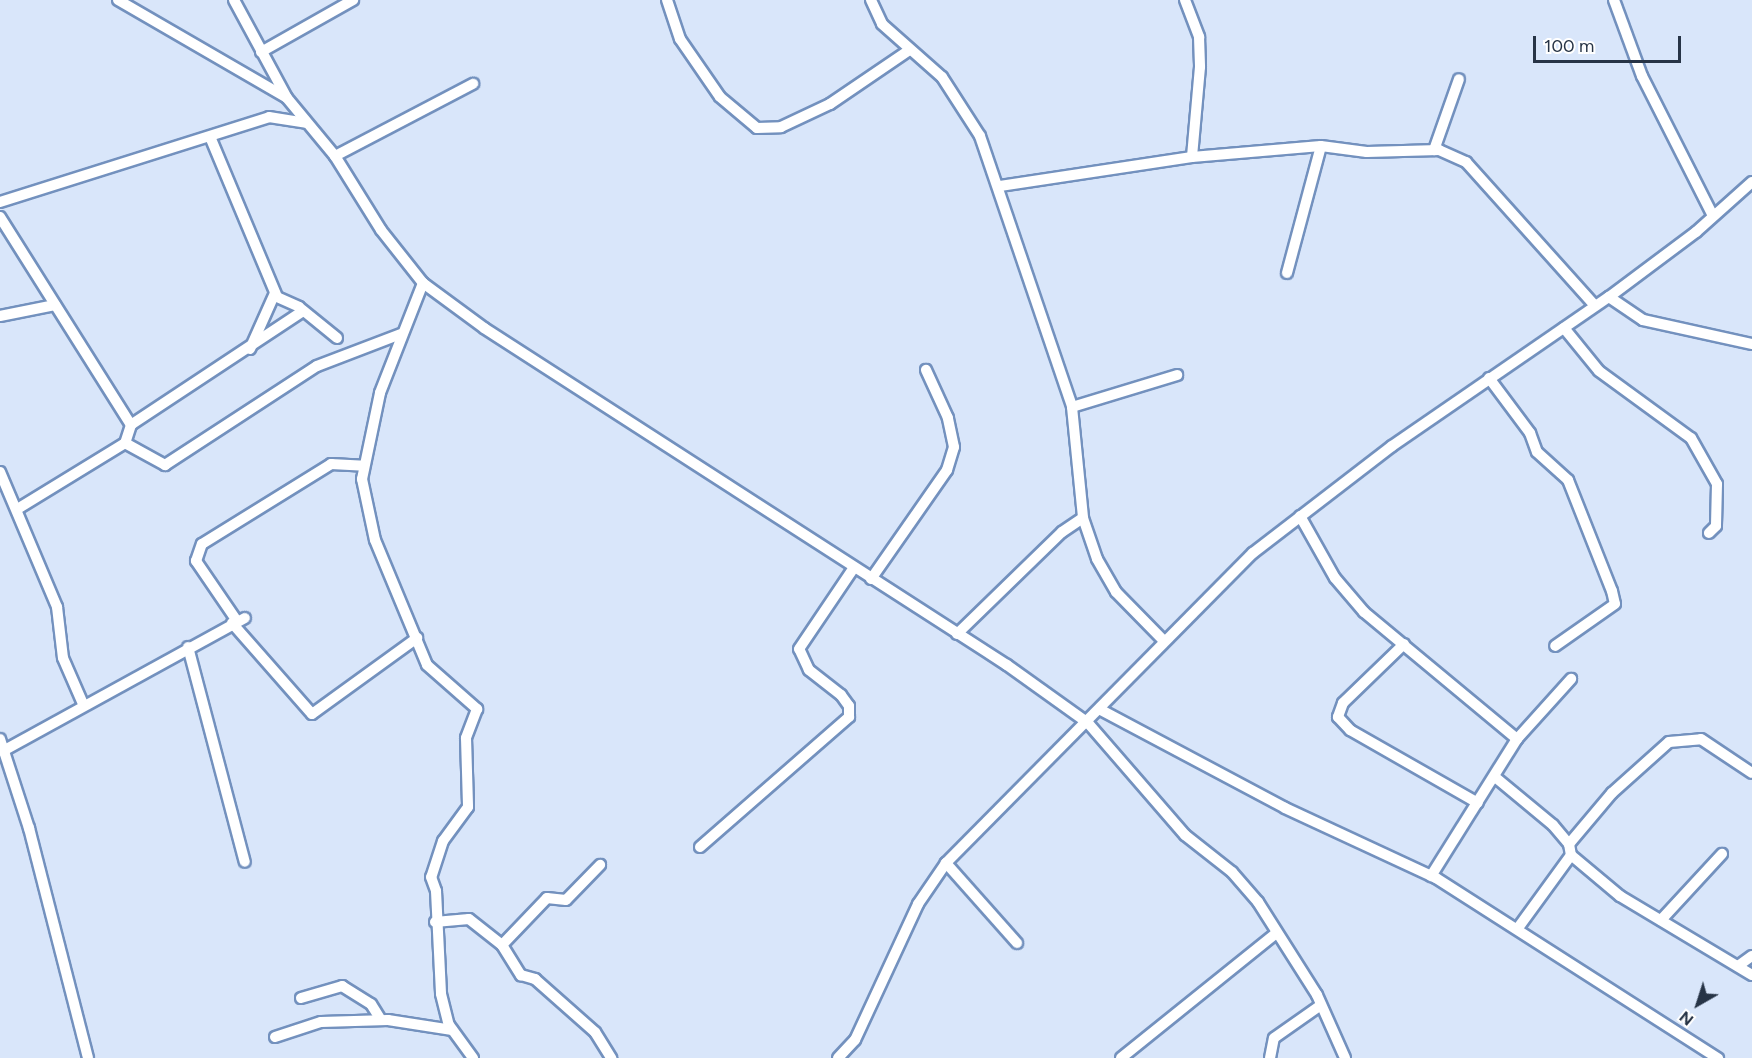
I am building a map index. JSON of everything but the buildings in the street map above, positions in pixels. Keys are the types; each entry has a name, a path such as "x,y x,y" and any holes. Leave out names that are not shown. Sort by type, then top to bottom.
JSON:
{"street":[{"path":"118,0 287,98"},
{"path":"234,0 287,98 305,123 335,156 381,230 423,283 484,328 853,569 957,634 1088,723 1185,835 1232,872 1258,902 1275,934 1322,1005 1345,1058"},
{"path":"261,52 353,0"},
{"path":"667,0 680,39 704,75 720,97 757,128 781,127 830,104 908,51"},
{"path":"871,0 882,24 908,51 942,77 962,103 1000,186 1072,407 1083,518 1097,559 1116,592 1164,641"},
{"path":"1185,0 1199,37 1200,67 1192,157"},
{"path":"1614,0 1642,76 1713,216"},
{"path":"1434,150 1459,79"},
{"path":"335,156 474,84"},
{"path":"0,202 211,139 269,117 305,123"},
{"path":"211,139 275,293 303,311 337,338"},
{"path":"1000,186 1192,157 1321,146 1367,152 1434,150 1466,162 1594,306"},
{"path":"1287,273 1321,146"},
{"path":"838,1058 855,1040 918,904 946,863 1101,710 1164,641 1252,554 1300,516 1489,378 1609,297 1713,216 1752,182"},
{"path":"0,217 132,425"},
{"path":"423,283 401,334 380,393 364,466 364,503 375,540 428,665 477,709 466,738 468,807 443,841 431,877 436,891 435,922 442,967 441,994 452,1030 473,1058"},
{"path":"250,349 275,293"},
{"path":"1609,297 1643,320 1752,344"},
{"path":"0,316 55,305"},
{"path":"19,508 125,443 132,425 250,349 303,311"},
{"path":"1564,328 1599,371 1691,438 1717,484 1716,526 1709,533"},
{"path":"125,443 165,465 317,366 401,334"},
{"path":"871,579 947,470 954,447 948,418 926,370"},
{"path":"1072,407 1177,375"},
{"path":"1489,378 1530,432 1537,452 1568,480 1612,591 1615,604 1555,646"},
{"path":"364,466 331,464 202,544 196,561 238,621 312,714 417,638"},
{"path":"0,472 19,508 57,607 63,658 84,706"},
{"path":"1300,516 1335,578 1364,612 1517,739"},
{"path":"957,634 1062,532 1083,518"},
{"path":"700,848 849,717 849,706 841,695 809,670 799,649 853,569"},
{"path":"2,754 188,647 238,621"},
{"path":"1404,644 1343,703 1338,717 1350,730 1478,803"},
{"path":"188,647 244,862"},
{"path":"1431,876 1517,739 1571,679"},
{"path":"1101,710 1285,808 1431,876 1518,928 1718,1058"},
{"path":"0,739 2,754 28,828 88,1058"},
{"path":"1569,844 1612,793 1669,742 1701,739 1752,773"},
{"path":"1495,777 1553,825 1569,844 1571,855 1620,897 1752,975"},
{"path":"1661,920 1722,854"},
{"path":"1518,928 1571,855"},
{"path":"946,863 1017,944"},
{"path":"502,945 547,898 566,900 600,865"},
{"path":"435,922 469,919 502,945 521,975 535,979 595,1032 611,1058"},
{"path":"1121,1058 1275,934"},
{"path":"1738,966 1752,956"},
{"path":"301,998 342,986 371,1004 381,1020"},
{"path":"1270,1058 1274,1038 1322,1005"},
{"path":"275,1037 321,1022 381,1020 452,1030"}]}
